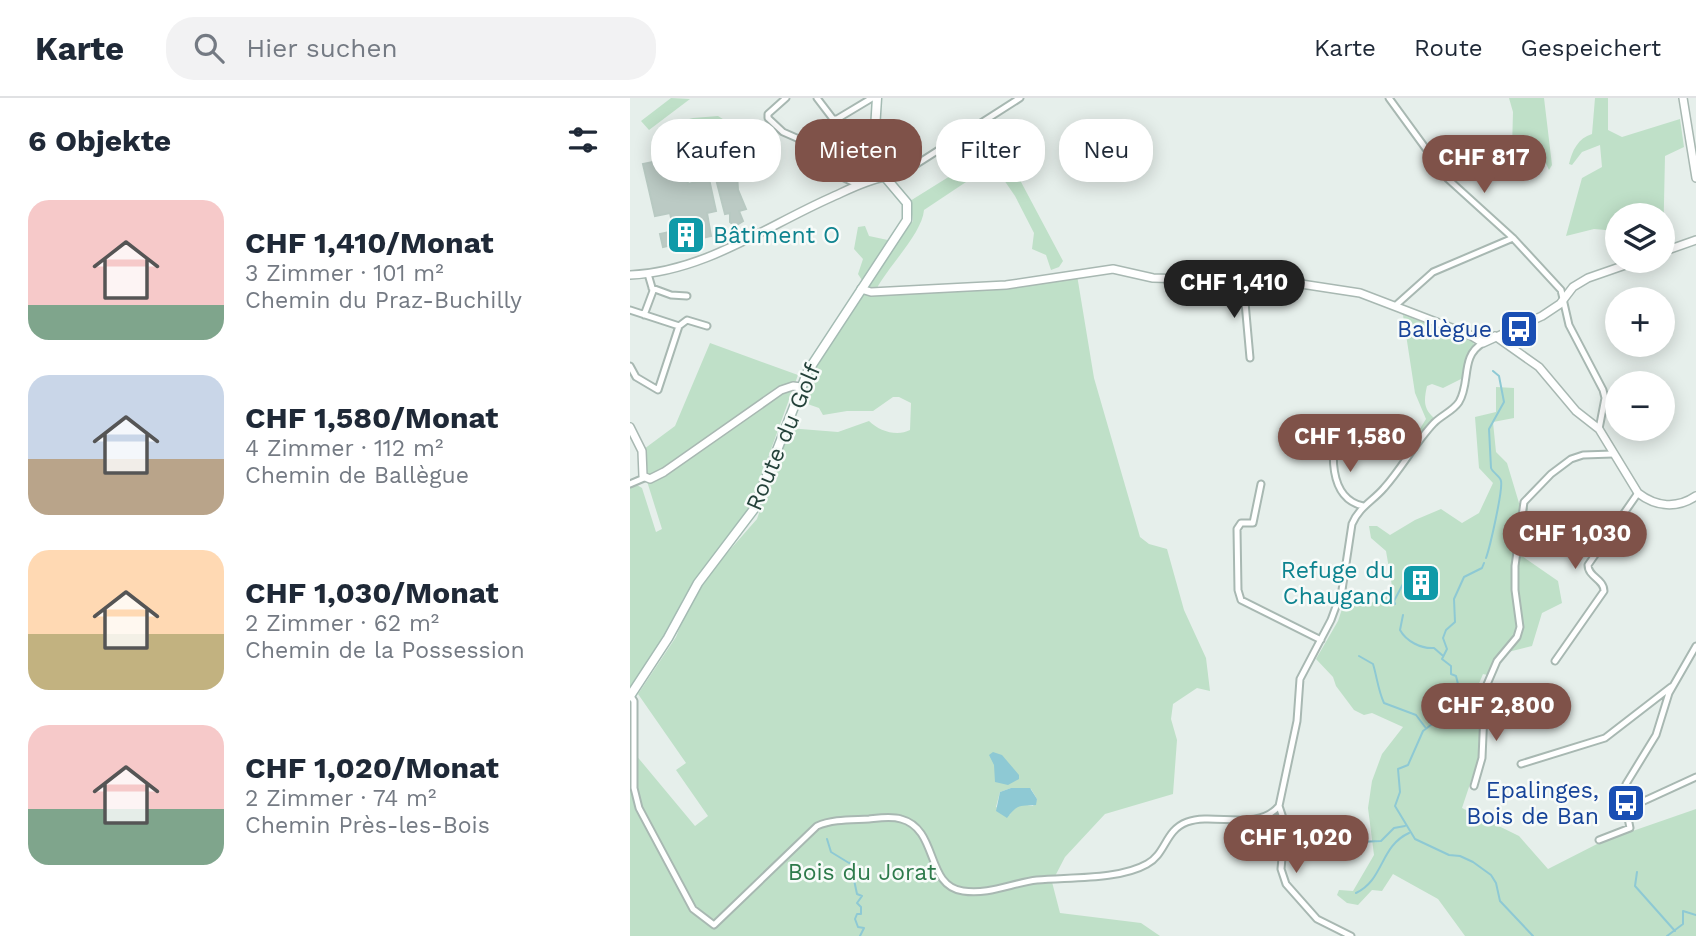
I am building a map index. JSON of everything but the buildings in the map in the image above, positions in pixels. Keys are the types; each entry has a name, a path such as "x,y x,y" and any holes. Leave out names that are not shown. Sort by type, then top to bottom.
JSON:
{"main road":[{"path":"876,119 877,98"},
{"name":"Route du Golf","path":"630,695 665,644 698,583 754,509 801,387 814,361 907,220 907,203 891,182"}],"street":[{"path":"786,98 768,114 768,118 783,132 799,139 831,172 859,185"},
{"path":"817,98 833,119 872,98"},
{"path":"922,161 1020,98"},
{"path":"1389,98 1448,179 1513,238 1552,277 1565,296 1569,325 1603,390 1605,398 1599,429"},
{"path":"1683,98 1696,178"},
{"path":"630,275 648,274 708,257 869,182"},
{"path":"1395,306 1433,272 1513,238"},
{"path":"1675,247 1696,240"},
{"path":"861,289 871,292 1006,285 1113,269 1173,280 1287,282 1360,293 1470,335 1483,343"},
{"path":"1351,936 1317,919 1286,884 1281,869 1284,824 1279,806 1297,721 1300,679 1321,640 1342,590 1347,573 1352,524 1363,506 1386,486 1430,426 1460,400 1468,361 1474,350 1495,336 1542,316 1560,304 1573,287 1605,272"},
{"path":"644,315 652,288 648,274"},
{"path":"1243,280 1250,358"},
{"path":"652,288 671,295 687,296"},
{"path":"630,310 679,326"},
{"path":"630,366 636,377 658,390 679,326 687,320 707,326"},
{"path":"1495,336 1539,367 1576,411 1599,429 1638,493 1647,500 1665,505 1685,502 1696,496"},
{"path":"630,484 664,472 781,390 793,386 801,387"},
{"path":"1357,440 1360,422 1336,423 1332,467 1345,496 1349,501 1363,506"},
{"path":"630,427 642,451 644,478"},
{"path":"1474,786 1482,758 1485,689 1497,661 1517,637 1520,626 1515,566 1524,502 1551,474 1575,457 1613,454"},
{"path":"1261,484 1253,523 1241,523 1237,529 1238,590 1241,600 1321,640"},
{"path":"1555,661 1604,591 1602,583 1589,572 1588,565 1638,493"},
{"path":"1599,840 1630,828 1624,798 1626,784 1660,726 1673,686 1696,646"},
{"path":"1521,764 1605,738 1673,686"},
{"path":"630,695 634,701 634,788 639,808 693,909 714,925 817,826 828,821 895,818 907,821 924,837 944,884 958,890 979,892 1035,881 1105,875 1140,867 1153,860 1169,834 1184,823 1201,819 1254,818 1273,812 1279,806"},
{"path":"1627,805 1633,806 1696,778"}],"green space":[{"path":"671,98 690,99 664,119 651,119 649,130 641,121"},
{"path":"1509,98 1544,98 1552,165 1549,170 1542,155 1512,148 1513,112"},
{"path":"1595,98 1608,98 1608,130 1622,137 1680,119 1684,147 1665,156 1664,203 1605,203 1605,230 1594,229 1566,236 1582,178 1602,167 1600,145 1582,152 1572,165 1569,164 1576,146 1592,134"},
{"path":"718,116 723,119 689,119"},
{"path":"940,182 966,182 924,210 911,240 876,290 867,288 858,274 863,259 854,249 858,227 865,226 869,236 897,242 913,221 910,201"},
{"path":"1005,182 1021,182 1063,261 1059,267 1051,270 1046,255 1032,249 1034,233"},
{"name":"Bois du Jorat","path":"1077,275 1094,378 1140,537 1149,544 1167,549 1184,610 1206,658 1210,691 1197,688 1173,704 1171,719 1177,740 1173,794 1105,814 1065,857 1052,882 1060,913 1141,923 1160,936 630,936 630,748 695,826 708,816 676,770 686,763 638,694 676,637 689,604 721,560 757,519 788,428 838,432 869,421 888,432 910,430 911,403 899,397 893,397 873,411 823,415 819,408 799,401 808,378 865,293","holes":["1011,788 1031,789 1037,799 1033,806 1022,804 1011,810 1010,815 996,807 1000,792"]},
{"path":"1403,315 1473,340 1474,345 1469,353 1463,378 1443,388 1432,384 1427,386 1425,404 1434,418 1406,452 1402,444 1418,432 1426,419 1415,393"},
{"path":"710,343 798,375 746,518 714,554 683,599 669,632 630,691 630,487 637,485 642,488 656,532 662,529 646,478 644,449 675,426"},
{"path":"1496,387 1514,388 1514,418 1493,422 1496,452 1507,463 1519,503 1528,508 1519,554 1558,581 1562,603 1542,613 1532,646 1504,653 1491,676 1483,674 1475,693 1475,706 1482,716 1479,757 1462,808 1519,836 1548,869 1601,842 1696,809 1696,936 1465,936 1438,899 1393,874 1382,891 1372,890 1358,905 1347,903 1337,895 1339,890 1353,891 1374,855 1368,808 1372,781 1382,754 1403,727 1372,713 1364,715 1354,710 1336,686 1333,677 1316,659 1338,621 1344,603 1371,603 1393,592 1386,551 1371,538 1369,526 1377,526 1390,535 1441,509 1462,523 1479,513 1493,483 1479,468 1475,417 1496,412"}],"water":[{"path":"993,752 1002,755 1019,775 1019,779 1008,785 995,782 994,765 989,755"},
{"path":"1011,788 1030,788 1037,799 1036,805 1019,807 1007,818 996,811 1000,792"}],"waterway":[{"path":"1486,558 1501,486 1500,479 1491,468 1489,429 1504,402 1499,376 1493,371"},
{"path":"1484,563 1482,568 1464,577 1454,599 1455,622 1446,630 1443,638 1447,649 1442,659 1451,666 1451,674 1456,676 1458,684 1441,704 1436,721 1423,731 1408,765 1398,769 1400,792 1395,806 1415,839 1449,855 1460,856 1473,862 1491,875 1496,883 1500,901 1533,936"},
{"path":"1395,604 1404,582 1404,573"},
{"path":"1403,615 1400,630 1406,638 1419,646 1434,648 1442,655"},
{"path":"1359,656 1373,664 1384,703 1416,715 1425,727"},
{"path":"1359,842 1381,841 1394,828 1405,826"},
{"path":"1356,893 1372,880 1392,846 1409,833"},
{"path":"827,839 831,852 849,863 853,862 853,872 858,879 854,880 857,894 862,896 857,903 861,907 861,914 857,914 855,919 858,927 864,928 860,936"},
{"path":"1637,872 1635,886 1675,931"},
{"path":"1667,936 1683,924 1683,911 1696,915"}],"place":[{"name":"Bâtiment O","path":"686,235"},
{"name":"Ballègue","path":"1519,329"},
{"name":"Refuge du Chaugand","path":"1421,583"},
{"name":"Epalinges, Bois de Ban","path":"1626,803"}]}
